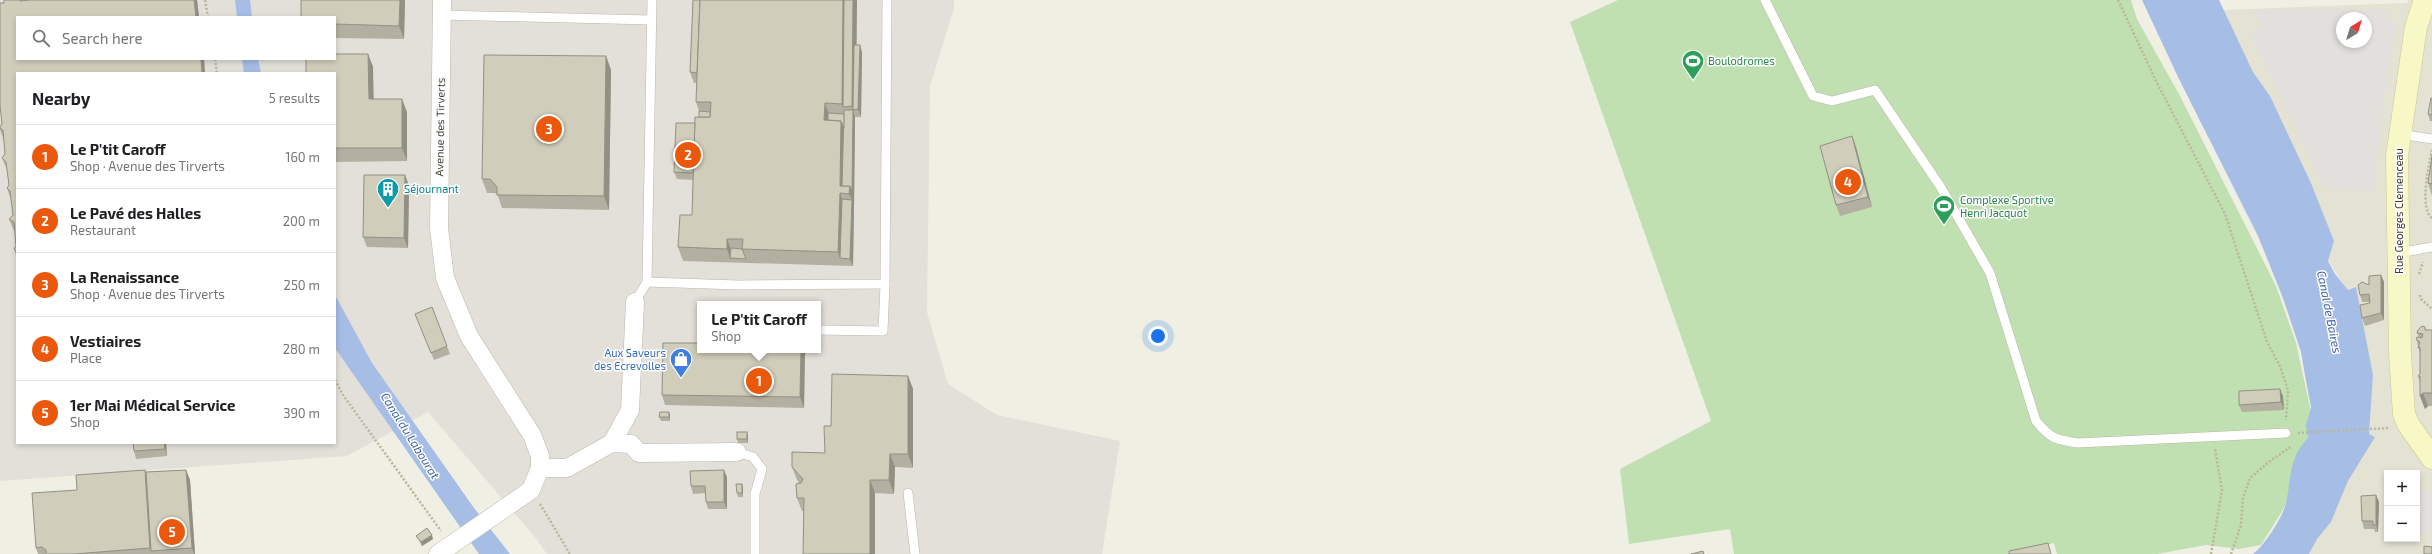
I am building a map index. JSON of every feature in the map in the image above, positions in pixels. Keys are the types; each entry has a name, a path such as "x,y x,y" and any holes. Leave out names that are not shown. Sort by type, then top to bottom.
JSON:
{"main road":[{"name":"Rue Georges Clemenceau","path":"2425,0 2416,27 2400,134 2397,172 2397,253 2402,398 2408,424 2431,454"}],"street":[{"name":"Avenue des Tirverts","path":"442,8 439,228 446,278 469,336 532,435 540,456 540,468"},
{"path":"612,443 630,410 635,302"},
{"path":"452,548 531,490 540,468 566,468 612,443 631,444 639,453 736,452"}],"lane":[{"path":"635,302 647,282 652,0"},
{"path":"821,330 883,331 885,284 886,0"},
{"path":"1765,0 1813,96 1832,101 1875,90 1940,186 1990,273 2036,421 2045,432 2056,440 2078,443 2286,433"},
{"path":"442,8 651,20"},
{"path":"2400,134 2432,139"},
{"path":"2397,253 2430,248"},
{"path":"647,282 738,285 885,284"},
{"path":"736,452 753,457 762,469 755,494 755,554"},
{"path":"908,493 915,554"}],"path":[{"path":"205,0 208,16"},
{"path":"2118,0 2157,83 2225,214 2267,342 2279,364 2288,390 2286,433"},
{"path":"214,60 217,72"},
{"path":"2432,150 2426,177 2426,206 2432,218"},
{"path":"2418,279 2430,248"},
{"path":"2419,291 2421,298 2432,309"},
{"path":"336,382 343,395 452,548"},
{"path":"2298,438 2302,433 2375,428"},
{"path":"2211,554 2222,490 2213,436"},
{"path":"2231,554 2241,525 2243,498 2250,478 2270,461 2294,444"},
{"path":"531,490 570,554"}],"shaded area":[{"path":"0,0 954,0 954,8 930,86 927,312 948,384 997,415 1120,441 1102,554 547,554 535,537 428,412 347,456 0,481"},
{"path":"2408,0 2432,0 2432,554 2309,554 2317,539 2331,522 2348,481 2375,437 2369,434 2373,375 2356,287 2348,290 2328,260 2334,241 2311,183 2270,96 2253,72 2223,10 2407,3"},
{"path":"2254,10 2387,10 2384,22 2397,23 2384,94 2374,192 2324,188 2250,32 2262,27"},
{"path":"2420,491 2432,492 2432,534 2420,533"}],"green space":[{"name":"Complexe Sportive Henri Jacquot","path":"1618,0 2131,0 2137,19 2180,96 2276,286 2296,343 2310,407 2308,446 2284,508 2261,545 2239,549 2206,545 2157,554 2057,554 2054,543 2008,554 1734,554 1730,529 1629,544 1620,469 1711,421 1570,22"}],"water":[{"path":"235,0 250,0 252,16 237,16"},
{"name":"Canal de Baires","path":"2142,0 2219,0 2253,72 2270,96 2311,183 2334,241 2328,261 2335,274 2348,290 2356,287 2373,375 2369,434 2375,437 2348,481 2331,522 2317,539 2309,554 2253,554 2267,538 2281,516 2286,503 2294,461 2297,453 2308,438 2306,425 2311,407 2301,352 2283,298 2258,236 2179,79"},
{"path":"242,60 258,60 261,72 244,72"},
{"name":"Canal du Labourat","path":"336,297 372,363 474,508 510,554 479,554 336,349"}],"building":[{"path":"4,0 194,0 196,16 16,16 16,60 201,60 202,72 16,72 16,246 14,222 9,219 13,215 10,191 7,188 9,185 6,162 2,158 5,154 3,130 0,128 2,124 0,105 0,3 4,3"},
{"path":"301,0 400,0 399,26 336,24 336,16 301,16"},
{"path":"693,0 700,0 697,73 690,72"},
{"path":"700,0 843,0 842,104 825,103 824,120 841,121 840,186 850,186 849,194 840,193 838,252 742,249 743,239 727,239 727,249 678,247 680,215 692,215 695,117 710,117 711,102 696,102"},
{"path":"844,0 853,0 852,106 843,107"},
{"path":"854,45 860,45 858,109 853,110"},
{"path":"336,54 368,54 369,99 402,99 402,148 336,148 336,72 306,72 306,60 336,60"},
{"path":"484,55 606,56 604,196 497,195 497,187 490,179 482,179"},
{"path":"2432,98 2432,115 2428,114"},
{"path":"844,110 853,110 852,192 850,186 842,186"},
{"path":"699,111 710,112 710,117 699,117"},
{"path":"828,113 844,114 844,128 841,121 828,120"},
{"path":"676,123 695,123 693,173 674,172"},
{"path":"1852,136 1868,197 1836,205 1820,146"},
{"path":"2432,156 2432,184 2428,183"},
{"name":"Séjournant","path":"364,175 405,175 404,238 363,237"},
{"path":"842,199 852,200 850,259 840,258"},
{"path":"731,248 742,249 746,259 730,258"},
{"path":"2381,275 2381,313 2362,318 2360,305 2370,303 2369,294 2360,295 2358,285 2362,282 2369,285 2369,276"},
{"path":"432,307 447,346 431,353 415,314"},
{"path":"2422,326 2425,327 2425,330 2432,330 2432,393 2423,393 2420,396 2420,376 2418,376 2420,374 2420,347 2418,348 2420,342 2416,339 2417,337 2422,338 2423,334 2417,333"},
{"path":"663,343 697,343 697,353 801,353 800,397 662,395"},
{"path":"832,374 908,376 908,454 890,454 889,480 870,480 870,554 803,554 804,498 797,498 796,484 801,483 803,479 792,467 792,452 825,453 824,426 831,426"},
{"path":"2280,389 2281,402 2239,405 2239,391"},
{"path":"660,412 669,412 669,417 659,417"},
{"path":"737,432 747,432 747,439 737,439"},
{"path":"133,444 164,444 165,449 134,451"},
{"path":"145,470 150,548 74,554 46,554 46,550 42,547 36,548 32,493 77,490 76,475"},
{"path":"186,470 192,548 151,551 146,472"},
{"path":"724,470 724,502 706,502 705,486 691,486 690,471"},
{"path":"736,484 742,484 742,493 737,493"},
{"path":"2376,495 2376,525 2373,525 2373,521 2362,521 2361,496"},
{"path":"427,528 432,535 421,542 416,536"},
{"path":"2048,543 2051,554 2009,554 2009,551"},
{"path":"2424,546 2432,547 2432,554 2424,554"},
{"path":"1703,551 1704,554 1691,554"}],"place":[{"name":"Boulodromes","path":"1693,80"},
{"name":"La Renaissance","path":"549,129"},
{"name":"Le Pavé des Halles","path":"688,155"},
{"name":"Vestiaires","path":"1848,182"},
{"name":"Séjournant","path":"388,208"},
{"name":"Complexe Sportive Henri Jacquot","path":"1944,226"},
{"name":"Aux Saveurs des Ecrevolles","path":"681,378"},
{"name":"Le P'tit Caroff","path":"759,381"},
{"name":"1er Mai Médical Service","path":"172,532"}]}
